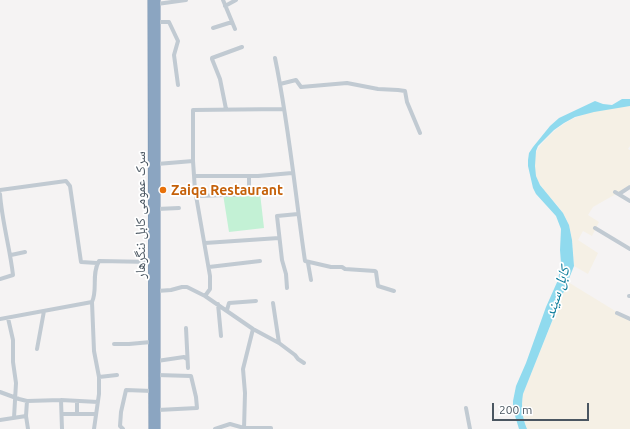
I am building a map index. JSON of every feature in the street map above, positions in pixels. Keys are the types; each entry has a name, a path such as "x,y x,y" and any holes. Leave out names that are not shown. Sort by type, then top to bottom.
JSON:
{"highway":[{"path":"155,1 157,22 157,209 155,261"},
{"name":"سرک عمومی کابل ننگرهار","path":"152,429 151,342 155,261 155,1"},
{"name":"سرک عمومی کابل ننگرهار","path":"155,261 157,291 158,429"}],"street":[{"path":"155,1 186,0"},
{"path":"223,0 235,29"},
{"path":"225,6 236,0"},
{"path":"157,22 169,22 178,41 174,55 178,85"},
{"path":"213,28 232,22"},
{"path":"226,109 220,79 212,59 242,47"},
{"path":"275,58 289,139 292,173 305,261 308,263 311,280"},
{"path":"280,84 296,80 301,87 347,83 378,89 405,91 407,102 420,133"},
{"path":"205,296 210,289 209,266 194,176 193,110 284,109"},
{"path":"157,164 193,161"},
{"path":"194,176 249,176 292,173"},
{"path":"196,195 249,194 249,176"},
{"path":"0,190 66,181 70,186 82,262 97,263 99,261 155,261"},
{"path":"630,187 617,193 630,201"},
{"path":"0,194 13,276 0,279"},
{"path":"157,209 179,208"},
{"path":"287,288 277,216 298,214"},
{"path":"595,228 630,249"},
{"path":"205,243 279,238"},
{"path":"11,256 25,252"},
{"path":"209,266 260,261"},
{"path":"94,429 99,394 99,377 94,351 92,302 94,297 95,268 97,263"},
{"path":"308,263 331,267 342,267 345,269 374,270 376,272 378,286 394,291"},
{"path":"157,291 187,287 228,310 253,330 279,343 298,359 304,362"},
{"path":"228,310 229,303 256,301"},
{"path":"0,319 92,302"},
{"path":"273,303 279,343"},
{"path":"218,304 221,336"},
{"path":"37,349 44,311"},
{"path":"617,313 630,319"},
{"path":"8,318 13,340 13,362 16,383 14,418"},
{"path":"186,328 188,368"},
{"path":"244,428 245,393 243,369 253,330"},
{"path":"114,344 151,342"},
{"path":"157,361 184,357 187,359"},
{"path":"99,377 117,375"},
{"path":"157,375 191,376 197,408 158,410"},
{"path":"123,429 120,426 121,412 126,390 152,391"},
{"path":"0,392 27,401 61,400 98,402"},
{"path":"61,400 62,429"},
{"path":"27,401 26,416 28,429"},
{"path":"77,401 77,414"},
{"path":"466,408 470,429"},
{"path":"62,414 96,414"},
{"path":"0,420 26,416"},
{"path":"215,429 230,424 244,428 271,429"}],"green space":[{"path":"260,193 264,228 229,232 223,194"}],"sand":[{"path":"630,106 630,146 628,149 630,150 630,186 593,207 588,215 599,222 592,236 583,231 578,240 598,253 588,274 574,266 572,239 569,226 560,208 538,181 534,165 535,155 547,138 565,123 595,111"},
{"path":"568,282 630,320 630,429 527,429 522,412 523,394"}],"water":[{"name":"کابل سيند","path":"622,99 630,99 630,106 575,117 554,130 538,146 536,151 536,176 540,185 563,213 569,225 574,266 523,394 522,412 527,429 519,429 513,409 516,386 546,307 558,280 561,263 561,229 556,216 536,194 533,188 528,166 529,153 550,126 559,118 595,101 612,105"}],"place":[{"name":"Zaiqa Restaurant","path":"163,190"}]}
